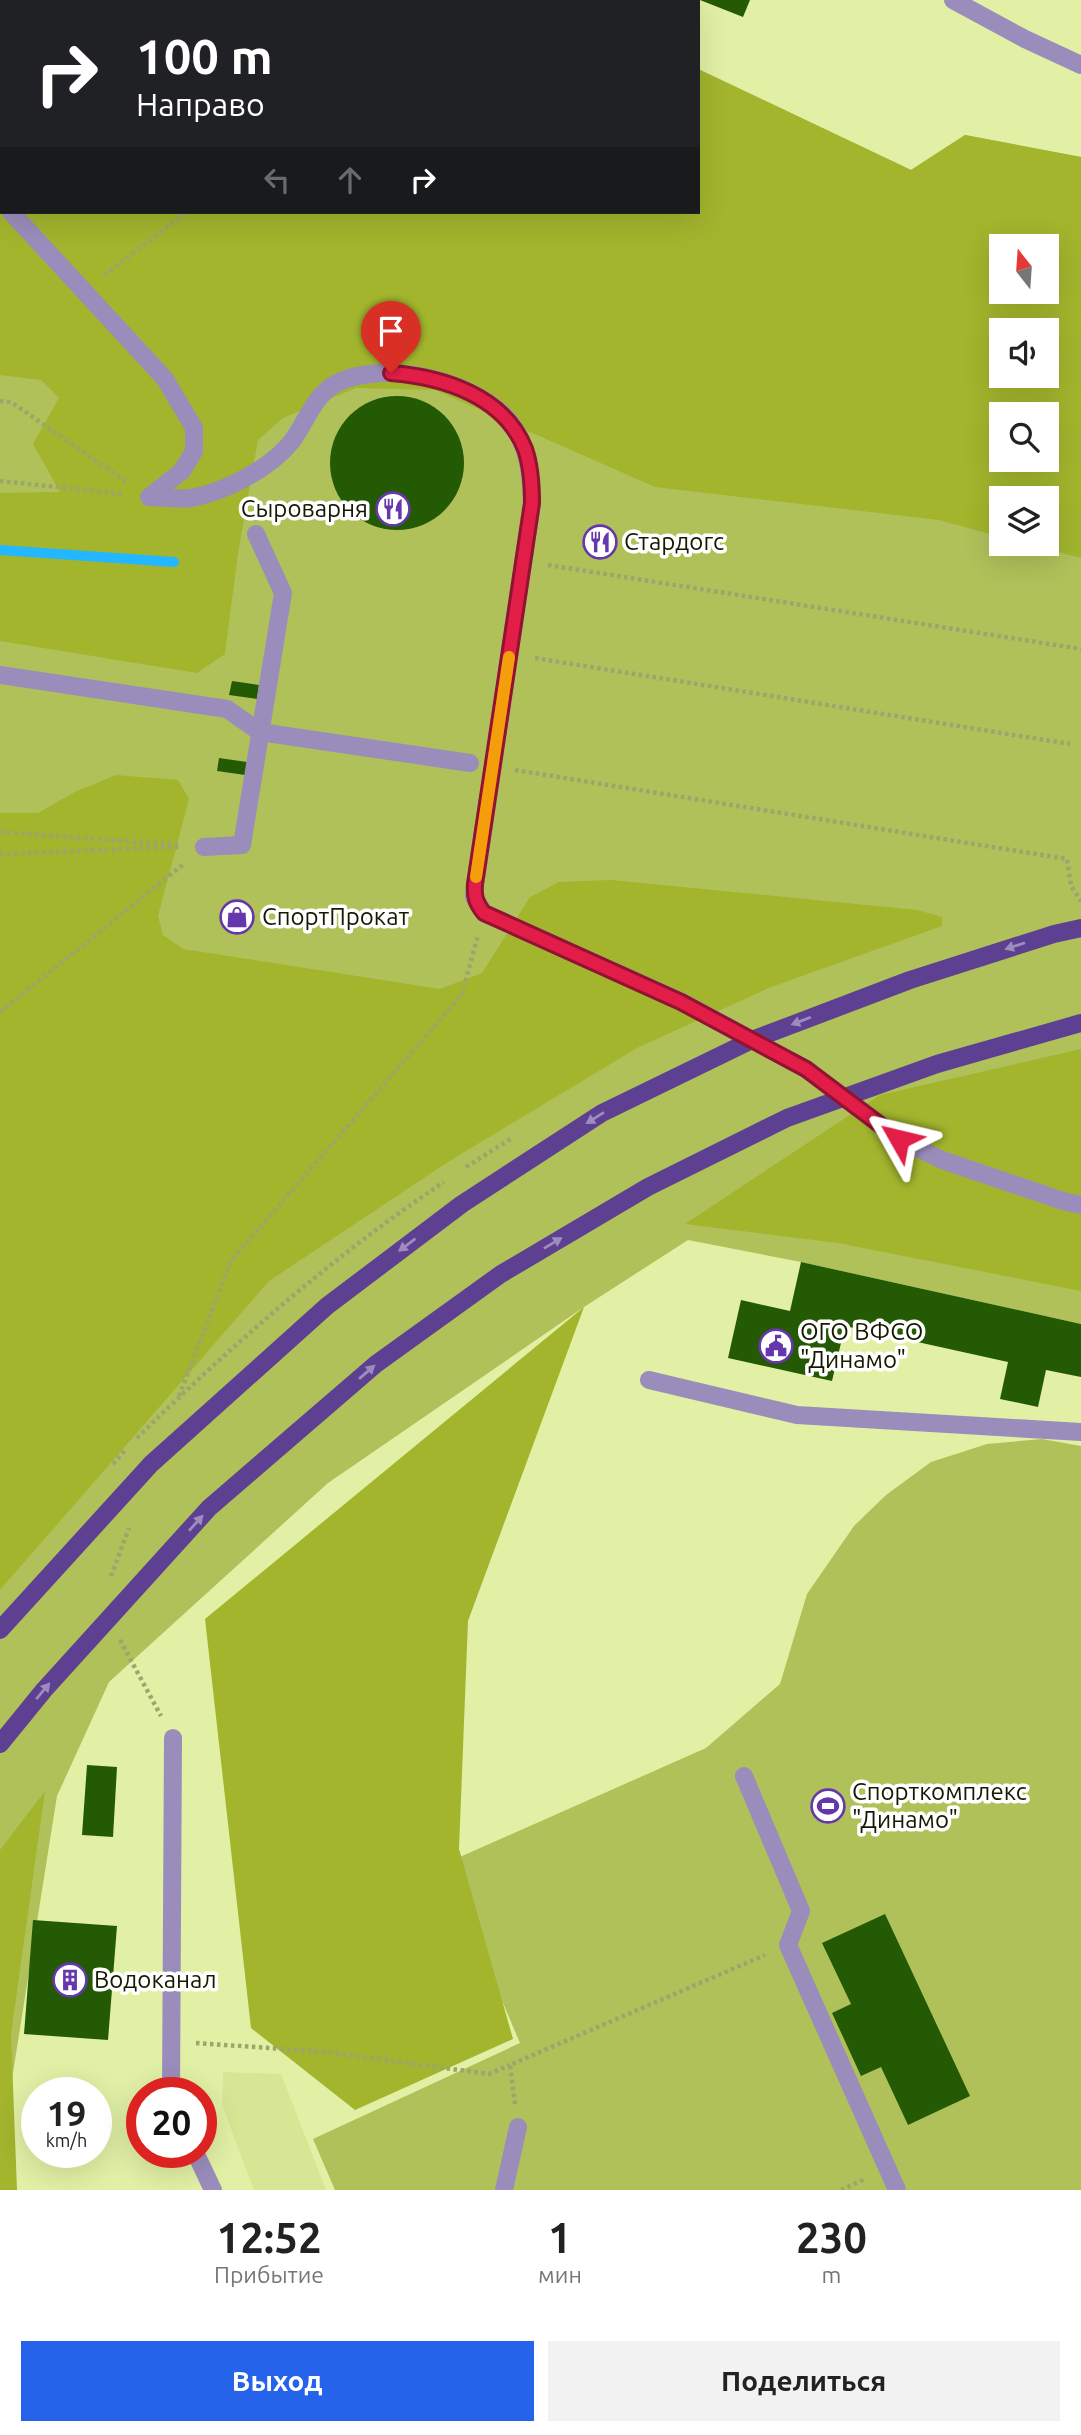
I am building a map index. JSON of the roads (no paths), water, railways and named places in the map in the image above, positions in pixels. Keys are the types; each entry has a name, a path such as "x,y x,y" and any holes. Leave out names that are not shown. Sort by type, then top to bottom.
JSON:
{"main road":[{"path":"0,1630 151,1464 327,1306 462,1204 508,1174 602,1113 752,1040 910,980 1054,934 1081,928"},
{"path":"0,1744 44,1690 209,1508 376,1364 500,1274 648,1186 788,1118 937,1064 1081,1023"}],"street":[{"path":"953,0 1025,39 1081,65"},
{"path":"13,214 165,379 194,428 194,451 182,471 149,497 190,498 235,485 282,452 319,397 334,385 354,376 376,372 405,374 453,385 490,403 510,423 525,449 531,474 532,503 474,898 484,913 681,1002 794,1063 899,1139 942,1160 1081,1205"},
{"path":"204,846 242,845 283,593 256,534"},
{"path":"0,675 227,709 260,732 470,763"},
{"path":"649,1380 797,1415 1081,1432"},
{"path":"171,2077 173,1738"},
{"path":"744,1776 801,1911 788,1945 897,2190"},
{"path":"504,2190 518,2127"},
{"path":"203,2168 213,2190"}],"waterway":[{"path":"0,550 174,562"}],"place":[{"name":"Сыроварня","path":"393,509"},
{"name":"Стардогс","path":"600,542"},
{"name":"СпортПрокат","path":"237,917"},
{"name":"ОГО ВФСО \"Динамо\"","path":"776,1346"},
{"name":"Спорткомплекс \"Динамо\"","path":"828,1806"},
{"name":"Водоканал","path":"70,1980"}]}
